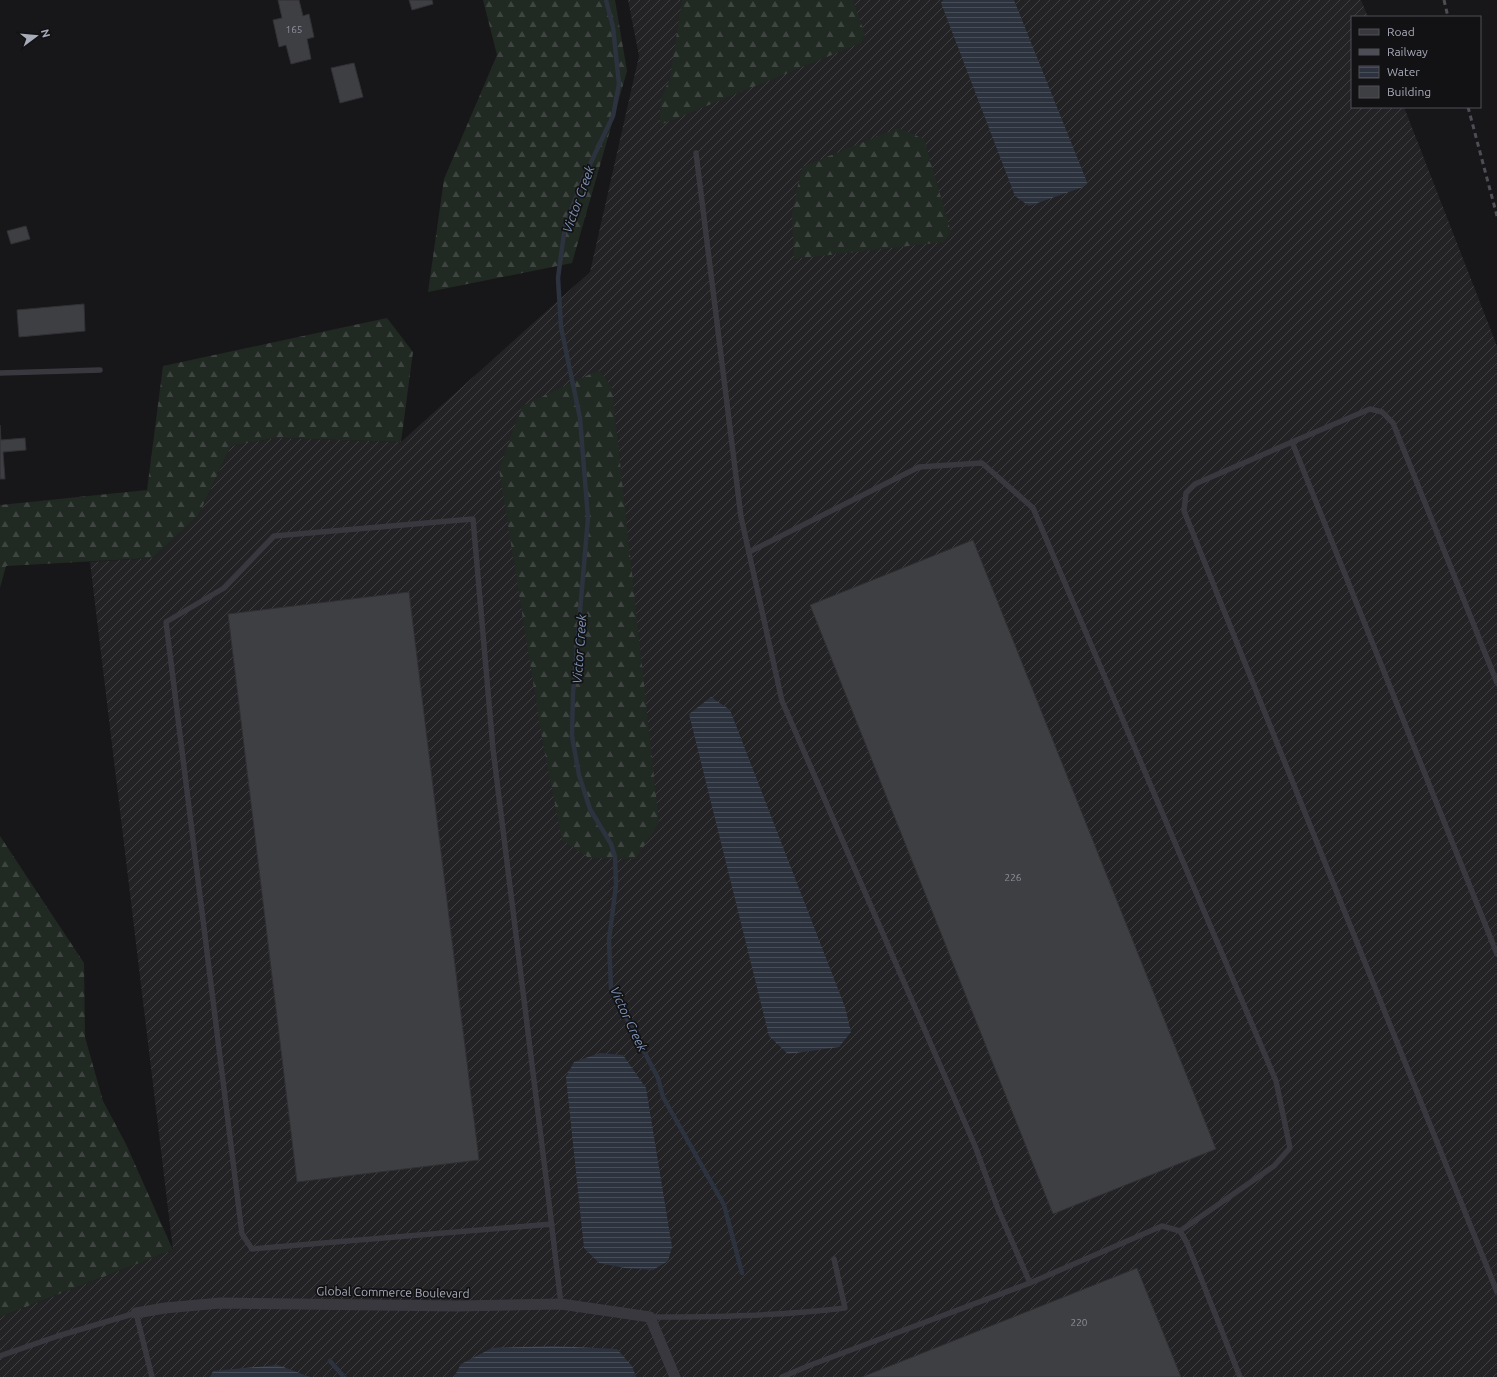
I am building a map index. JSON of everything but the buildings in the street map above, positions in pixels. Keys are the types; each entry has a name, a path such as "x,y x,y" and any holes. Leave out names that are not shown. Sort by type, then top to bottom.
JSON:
{"street":[{"name":"Global Commerce Boulevard","path":"136,1314 165,1308 220,1303 456,1306 561,1304 650,1317"},
{"path":"650,1317 675,1377"}],"lane":[{"path":"696,153 741,517 782,701 972,1139 998,1209 1030,1283"},
{"path":"0,373 100,370"},
{"path":"1497,682 1393,423 1382,412 1370,408 1195,484 1186,493 1184,511 1497,1292"},
{"path":"1292,442 1497,954"},
{"path":"749,552 919,467 982,463 1033,508 1276,1081 1290,1148 1274,1166 1180,1231"},
{"path":"552,1224 252,1249 242,1234 166,622 224,588 274,536 474,519 493,749 552,1224 561,1304"},
{"path":"782,1377 815,1363 1030,1283 1162,1226 1180,1231 1187,1243 1240,1377"},
{"path":"650,1317 706,1317 803,1313 845,1308 834,1260"},
{"path":"0,1356 58,1336 136,1314 152,1377"}],"shaded area":[{"path":"628,0 1361,0 1368,16 1351,16 1351,108 1404,108 1497,346 1497,1377 0,1377 0,1317 173,1250 90,562 153,558 198,516 231,446 276,438 401,442 590,272 639,56"}],"green space":[{"path":"483,0 615,0 627,71 572,263 428,292 444,179 497,55"},
{"path":"682,0 853,0 865,35 861,43 660,125 660,101 670,78"},
{"path":"898,128 924,139 951,232 944,242 794,259 792,213 802,167"},
{"path":"387,318 413,352 401,442 276,438 231,446 198,516 153,558 6,566 0,588 0,505 147,490 163,366"},
{"path":"599,370 612,388 659,823 635,859 589,858 562,840 542,738 499,469 522,406"},
{"path":"0,836 84,963 85,1037 103,1101 126,1144 173,1250 0,1317"}],"water":[{"path":"943,0 1014,0 1087,182 1083,187 1029,206 1015,196 941,3"},
{"path":"711,697 730,710 845,1007 851,1032 839,1047 788,1054 769,1036 689,714"},
{"path":"600,1053 623,1055 646,1088 672,1247 668,1261 653,1270 625,1268 599,1263 584,1248 566,1077 574,1062"},
{"path":"552,1346 617,1349 632,1366 636,1377 454,1377 461,1364 492,1348"},
{"path":"278,1365 310,1377 210,1377 213,1371"}],"waterway":[{"name":"Victor Creek","path":"606,0 613,27 619,84 613,116 583,179 565,226 558,278 561,327 580,418 588,518 573,693 572,736 579,775 590,809 611,844 615,857 616,885 609,940 611,989 658,1078 663,1097 724,1205 742,1273"},
{"path":"330,1361 344,1377"}],"railway":[{"path":"1444,0 1448,16"},
{"path":"1468,108 1497,216"}]}
